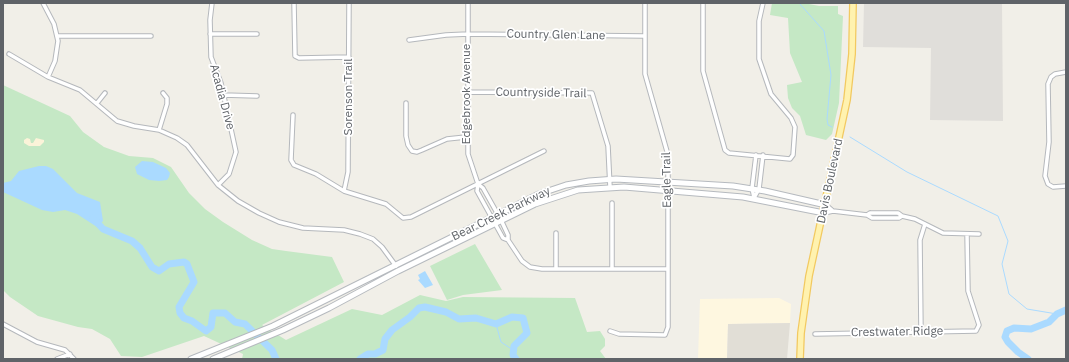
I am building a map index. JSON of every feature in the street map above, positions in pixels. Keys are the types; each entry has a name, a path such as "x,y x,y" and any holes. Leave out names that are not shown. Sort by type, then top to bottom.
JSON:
{"main road":[{"name":"Davis Boulevard","path":"800,359 803,320 809,276 826,205 848,93 852,54 853,3"},
{"name":"Bear Creek Parkway","path":"191,359 273,326 396,266 497,214 557,187 588,181 610,179 752,188 826,205"},
{"name":"Bear Creek Parkway","path":"213,359 283,330 329,308 398,271 540,202 580,190 610,187 754,198 824,213"}],"street":[{"path":"43,3 52,18 57,36 57,55 48,77"},
{"name":"Acadia Drive","path":"212,3 210,34 211,57 218,74 236,152 229,174 218,185"},
{"path":"294,3 295,56 299,58 349,57"},
{"name":"Sorenson Trail","path":"344,191 348,172 349,3"},
{"name":"Edgebrook Avenue","path":"468,3 466,137 469,160 478,184 477,191 503,238 508,240"},
{"name":"Eagle Trail","path":"610,330 619,334 665,335 668,327 667,269 669,191 667,148 645,74 645,3"},
{"path":"703,3 702,65 725,150 729,153 791,158 796,134 794,124 771,94 760,59 760,18 763,3"},
{"path":"210,34 256,34"},
{"name":"Country Glen Lane","path":"409,40 446,35 468,34 644,36"},
{"path":"57,36 151,36"},
{"path":"9,54 48,77 80,90 117,121 168,133 187,145 218,185 244,205 279,222 310,229 350,231 369,238 382,247 398,271"},
{"path":"1066,72 1055,74 1051,77 1048,84 1049,142 1045,176 1048,184 1053,187 1066,186"},
{"name":"Countryside Trail","path":"467,92 592,93 608,146 610,187"},
{"path":"97,103 105,93"},
{"path":"159,130 167,104 167,98 164,93"},
{"path":"223,95 257,96"},
{"path":"406,103 407,140 412,151 417,152 447,139 466,137"},
{"path":"293,115 292,163 316,174 344,191 386,204 403,218 408,218 544,151"},
{"path":"754,198 752,188 756,155"},
{"path":"754,198 759,190 763,155"},
{"name":"Edgebrook Avenue","path":"478,184 483,188 501,220 508,235 508,240 522,261 530,267 556,269 667,269"},
{"path":"612,203 612,268"},
{"name":"Bear Creek Parkway","path":"826,205 833,211"},
{"name":"Bear Creek Parkway","path":"824,213 833,211 867,215 872,218 898,218 902,216 911,217 943,233 979,234"},
{"path":"921,332 920,240 925,224"},
{"path":"556,233 556,269"},
{"name":"Crestwater Ridge","path":"815,334 973,332 978,330 979,325 968,291 967,234"},
{"path":"3,324 25,336 61,348 70,354 74,359"},
{"path":"57,359 70,354"}],"shaded area":[{"path":"864,3 1002,3 1003,121 930,120 931,48 863,47"},
{"path":"779,298 791,304 790,323 728,324 727,359 698,359 700,299"},
{"path":"790,323 787,359 727,359 728,324"}],"green space":[{"path":"772,3 804,3 819,6 838,6 838,14 843,16 839,103 832,134 826,140 806,135 800,116 792,108 788,98 787,85 802,82 790,53 788,18 770,15"},
{"path":"3,85 70,116 83,132 104,147 129,156 153,158 171,167 189,193 205,209 252,240 272,249 332,257 344,282 262,325 286,340 352,309 382,315 420,295 446,301 463,297 575,298 587,332 600,331 605,339 605,346 600,351 606,359 242,359 243,354 204,336 142,357 121,356 110,339 92,329 78,327 38,316 10,297 3,290"},
{"path":"475,244 502,290 463,295 447,300 430,266"}],"sand":[{"path":"27,138 30,139 31,143 33,143 36,138 44,140 44,142 40,146 29,146 24,143 24,140"}],"water":[{"path":"142,161 153,162 166,168 170,173 167,180 149,180 137,174 135,167"},
{"path":"39,166 46,166 53,169 77,193 100,202 103,221 97,227 77,214 65,210 53,212 42,210 3,192 3,183 11,181 19,171"},
{"path":"425,271 433,285 425,288 418,280 420,279 418,275"}],"waterway":[{"path":"799,3 824,31 831,75 827,119 828,125 832,127"},
{"path":"850,137 907,172 998,216 1008,241 1002,264 1009,294 1027,309 1057,314"},
{"path":"93,218 103,229 132,241 140,248 152,267 159,271 169,264 184,262 187,264 194,282 179,307 180,313 184,318 192,321 206,331 211,327 213,313 225,313 235,322 245,324 272,350 276,359"},
{"path":"360,359 368,354 375,354 383,350 385,339 392,330 410,317 419,308 425,307 446,312 459,319 476,318 496,324 512,317 523,318 527,333 514,346 513,355 516,359"},
{"path":"1028,359 1008,342 1005,337 1007,331 1014,328 1031,329 1049,322 1057,314 1066,310"},
{"path":"496,324 501,342 513,350"}]}
